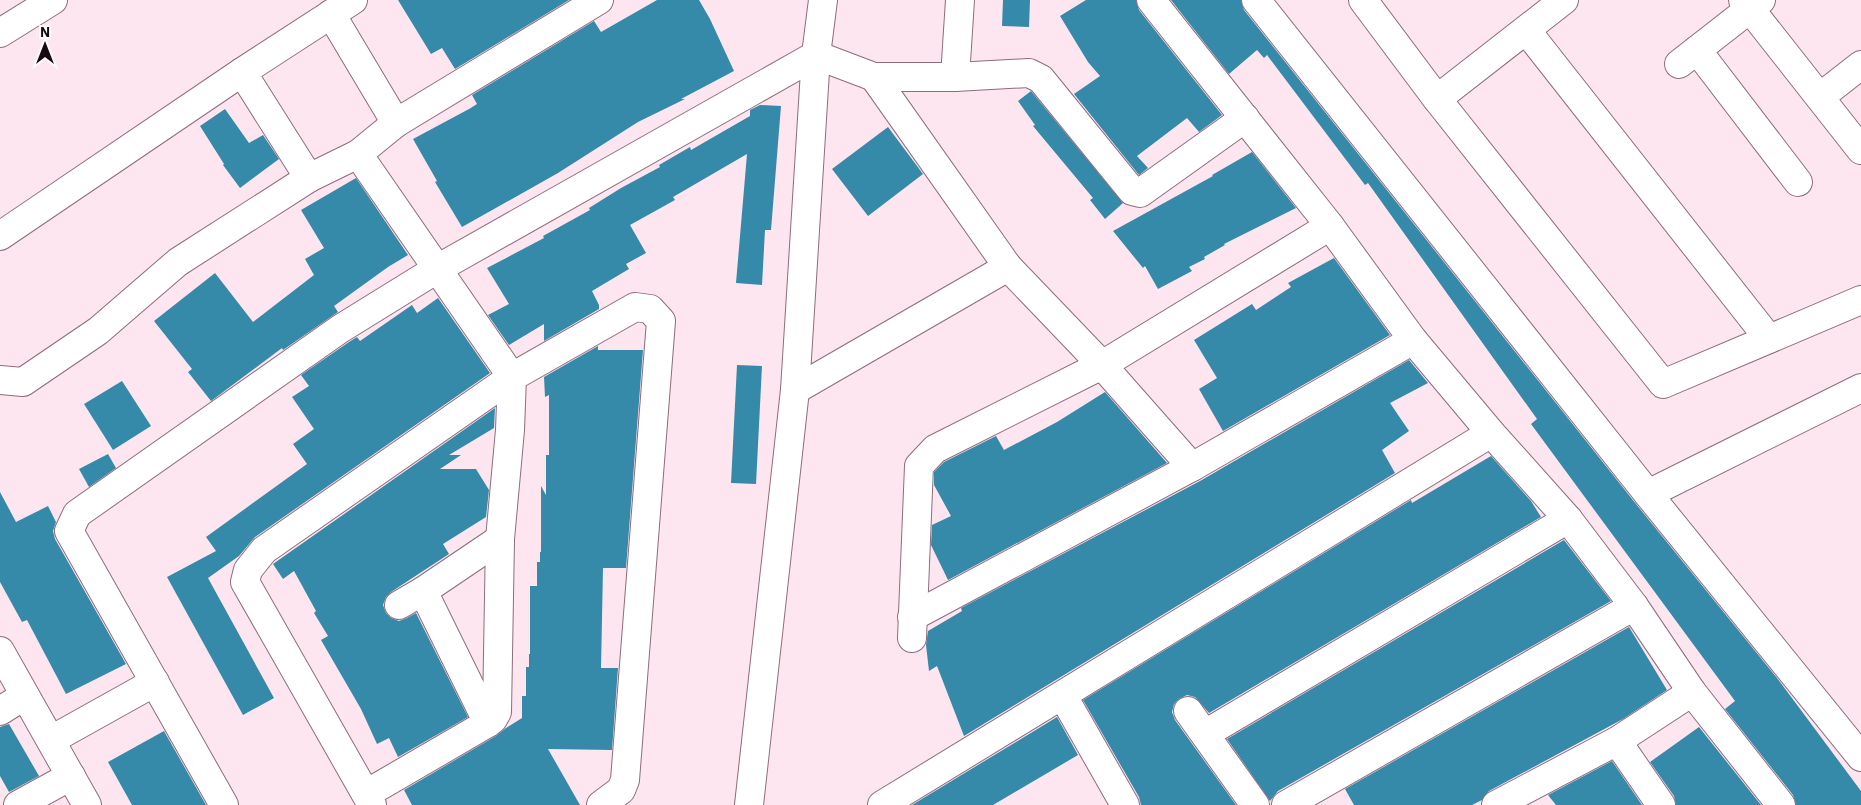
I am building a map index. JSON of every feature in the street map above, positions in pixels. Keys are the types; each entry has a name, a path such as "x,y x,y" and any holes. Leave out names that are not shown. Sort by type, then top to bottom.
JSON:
{"street":[{"path":"0,33 53,0"},
{"path":"0,380 22,382 98,330 178,262 309,178 358,154 396,123 599,0"},
{"path":"749,805 795,390 816,55 823,0"},
{"path":"955,77 960,0"},
{"path":"1151,0 1330,226 1413,340 1491,433 1568,519 1634,606 1692,692 1780,805"},
{"path":"1256,0 1648,494 1861,756"},
{"path":"1363,0 1437,99 1663,384 1861,300"},
{"path":"1437,99 1564,0"},
{"path":"1798,182 1688,57 1752,3 1861,150"},
{"path":"0,236 242,72 342,7 396,123"},
{"path":"1526,30 1769,339"},
{"path":"816,55 874,77 955,77 1029,74 1041,79 1132,191 1140,193 1245,118"},
{"path":"224,805 69,531 77,514 340,329 437,268 816,55"},
{"path":"1820,97 1861,65"},
{"path":"242,72 309,178"},
{"path":"874,77 1008,267 1102,365 1192,467"},
{"path":"358,154 512,377 510,430 500,539 498,703 494,719 369,799 245,582 248,570 264,550 512,377 635,307 650,309 661,322 625,780 621,790 601,805"},
{"path":"1330,226 1102,365 935,449 919,466 912,627 1413,340"},
{"path":"795,390 1008,267"},
{"path":"1648,494 1861,388"},
{"path":"882,805 1491,433"},
{"path":"1205,734 1568,519"},
{"path":"400,605 500,539"},
{"path":"423,591 488,724"},
{"path":"1286,805 1634,606"},
{"path":"0,650 24,696 87,805"},
{"path":"51,740 156,682"},
{"path":"1513,801 1617,741 1692,692"},
{"path":"0,712 24,696"},
{"path":"1063,696 1125,805"},
{"path":"1188,711 1254,805"},
{"path":"1617,741 1660,805"},
{"path":"18,805 71,776"},
{"path":"0,796 5,805"}],"building":[{"path":"398,0 569,0 455,69 442,48 431,54"},
{"path":"657,0 699,0 734,71 681,99 685,99 638,122 558,173 462,227 435,182 437,181 413,139 477,104 472,95 594,21 601,32"},
{"path":"1003,0 1030,0 1029,27 1002,26"},
{"path":"1086,0 1136,0 1139,10 1222,115 1199,132 1187,118 1137,156 1148,168 1139,175 1074,94 1100,76 1088,62 1060,16"},
{"path":"1171,0 1241,0 1244,10 1636,504 1777,678 1861,791 1861,805 1796,805 1793,795 1725,709 1735,701 1531,424 1537,419 1368,183 1365,185 1267,55 1264,58 1257,50 1229,74"},
{"path":"1031,91 1123,203 1105,219 1090,200 1093,198 1033,126 1035,125 1018,101"},
{"path":"760,105 781,106 771,230 765,230 762,285 736,283 747,154 673,197 675,200 630,225 646,253 626,264 629,269 592,291 599,309 544,341 544,324 509,345 488,315 509,304 487,268 544,238 543,236 590,210 589,208 660,167 659,165 690,147 691,150 750,116 750,110"},
{"path":"225,109 249,143 263,135 279,159 240,188 223,165 200,126"},
{"path":"888,127 923,174 868,216 832,169"},
{"path":"1252,152 1296,208 1224,244 1204,257 1205,259 1189,267 1192,271 1158,289 1145,266 1143,268 1113,231 1213,176"},
{"path":"356,178 408,255 334,306 338,312 283,350 282,348 211,401 188,372 192,369 154,321 215,273 253,322 314,275 305,259 324,248 301,210"},
{"path":"1334,258 1390,335 1223,431 1199,389 1217,378 1194,340 1252,304 1256,310 1291,287 1288,283"},
{"path":"438,298 490,373 255,537 239,556 208,578 274,698 243,715 167,577 216,551 206,537 307,464 293,444 314,429 292,397 309,386 301,375 357,337 360,341 412,305 417,313"},
{"path":"598,346 598,350 643,350 626,568 603,568 601,668 618,668 612,750 548,749 580,805 412,805 404,790 496,736 522,718 522,696 526,696 526,667 529,667 530,654 530,586 537,586 537,562 540,562 541,552 541,486 546,495 546,455 549,455 549,395 545,397 544,377"},
{"path":"1409,360 1428,383 1390,403 1409,431 1382,450 1395,473 964,736 937,666 929,671 926,645 928,631 962,611 961,608 1200,481"},
{"path":"737,365 762,366 756,484 731,483"},
{"path":"122,381 151,426 113,450 84,404"},
{"path":"1105,392 1167,463 948,580 931,545 932,525 951,516 934,485 934,472 944,462 996,436 1004,450 1057,422"},
{"path":"495,408 494,428 449,455 461,455 440,469 476,469 489,490 486,517 443,544 449,554 391,592 386,597 383,605 386,613 391,618 399,621 416,613 468,717 398,757 389,738 377,744 361,709 321,640 328,636 314,613 316,611 294,571 283,579 273,564"},
{"path":"108,454 116,468 89,487 79,469"},
{"path":"1491,456 1531,501 1541,517 1209,713 1195,697 1187,695 1179,699 1174,704 1172,712 1175,720 1236,805 1141,805 1139,797 1083,700 1411,500 1412,503"},
{"path":"0,492 16,522 48,506 56,522 53,531 55,539 126,664 66,694 27,620 22,622 0,582"},
{"path":"1564,540 1611,601 1278,791 1270,801 1227,739"},
{"path":"1629,627 1667,690 1623,719 1489,791 1482,800 1472,805 1354,805 1345,789"},
{"path":"1057,717 1078,755 993,805 912,805"},
{"path":"9,724 39,776 9,792 0,776 0,727"},
{"path":"1699,727 1761,805 1676,805 1674,796 1650,762"},
{"path":"164,731 206,805 132,805 108,762"},
{"path":"1612,761 1642,805 1556,805 1548,795"}]}
